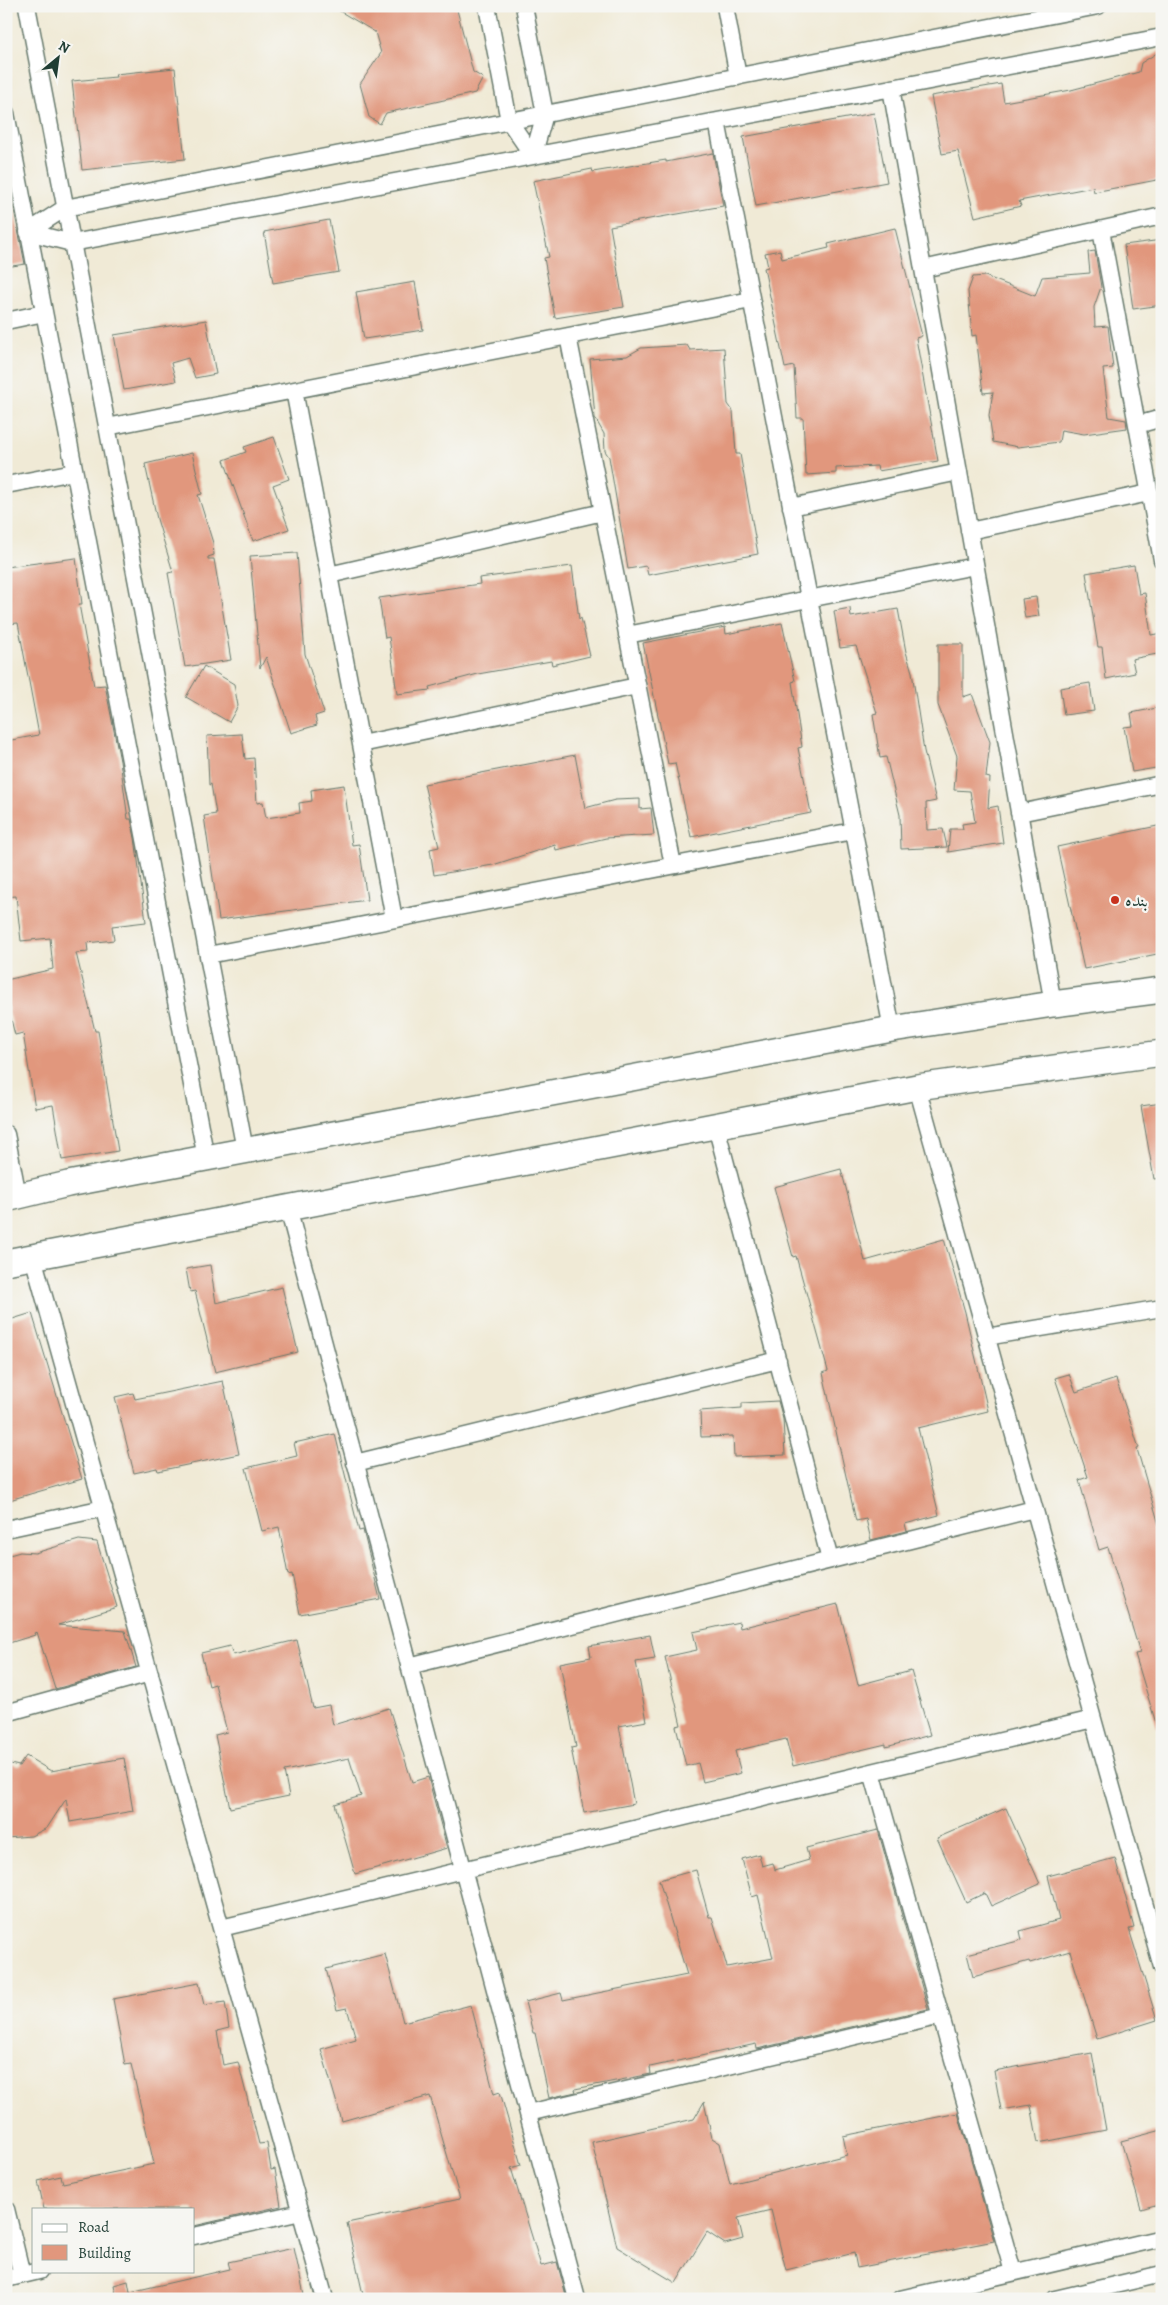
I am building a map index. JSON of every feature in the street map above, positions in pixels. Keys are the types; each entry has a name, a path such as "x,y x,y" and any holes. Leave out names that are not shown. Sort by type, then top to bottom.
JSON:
{"main road":[{"path":"12,1197 245,1150 892,1029 1053,1004 1162,990"},
{"path":"6,1262 917,1087 1162,1053"}],"street":[{"path":"27,6 245,1150"},
{"path":"487,6 509,121 533,156"},
{"path":"524,6 545,114 533,156"},
{"path":"725,6 738,76"},
{"path":"28,232 65,208 1098,6"},
{"path":"28,232 72,243 1162,37"},
{"path":"891,88 1053,1004"},
{"path":"6,113 206,1158"},
{"path":"717,121 892,1029"},
{"path":"923,269 1162,216"},
{"path":"1101,230 1162,560"},
{"path":"107,427 751,300"},
{"path":"6,321 44,314"},
{"path":"568,336 673,865"},
{"path":"294,390 394,919"},
{"path":"1137,425 1162,418"},
{"path":"6,485 74,472"},
{"path":"791,507 959,472"},
{"path":"969,532 1149,493"},
{"path":"329,575 603,512"},
{"path":"627,635 975,566"},
{"path":"361,744 637,686"},
{"path":"1019,813 1162,784"},
{"path":"208,955 853,831"},
{"path":"917,1087 1162,1967"},
{"path":"716,1126 830,1560"},
{"path":"6,1134 12,1197"},
{"path":"288,1208 577,2299"},
{"path":"34,1257 325,2299"},
{"path":"986,1337 1162,1308"},
{"path":"355,1463 778,1360"},
{"path":"6,1529 104,1508"},
{"path":"409,1666 1034,1509"},
{"path":"6,1713 150,1673"},
{"path":"221,1928 1093,1718"},
{"path":"872,1772 1013,2272"},
{"path":"528,2113 941,2016"},
{"path":"6,2209 14,2277 35,2272"},
{"path":"195,2236 300,2212"},
{"path":"900,2299 1162,2238"},
{"path":"1055,2299 1162,2274"}],"building":[{"path":"331,6 456,6 473,72 483,78 475,93 386,113 380,124 369,117 360,84 381,53 375,32"},
{"path":"1162,50 1162,179 1094,192 1093,187 1019,201 1021,206 975,217 958,151 942,154 931,96 1001,84 1004,102 1071,90 1139,72 1141,63"},
{"path":"175,68 185,159 82,170 72,81 116,77 115,74"},
{"path":"874,113 887,182 756,206 743,137"},
{"path":"713,153 723,206 610,226 624,307 555,318 544,258 549,257 533,181 592,169 593,172 666,160 666,162"},
{"path":"6,170 25,264 6,267"},
{"path":"329,220 339,272 273,283 264,232"},
{"path":"895,228 922,336 916,338 938,461 878,471 877,466 836,468 836,473 806,475 803,418 797,418 794,366 785,368 764,268 768,267 765,253 780,250 782,259 829,248 828,244"},
{"path":"1162,240 1162,305 1133,309 1124,245"},
{"path":"1095,251 1101,287 1094,307 1095,327 1108,326 1113,368 1103,369 1109,417 1126,420 1127,428 1084,434 1061,430 1059,442 1018,447 993,442 989,415 993,392 983,393 976,335 972,336 968,291 973,277 985,276 1035,296 1042,277 1090,273 1088,252"},
{"path":"415,282 423,330 364,339 356,292"},
{"path":"206,320 216,374 195,378 188,358 171,363 176,381 124,390 114,335"},
{"path":"687,345 690,350 724,348 728,404 733,411 736,454 740,454 758,554 648,575 646,566 628,569 609,457 605,451 604,434 595,418 590,359 627,356 641,348"},
{"path":"274,437 289,479 273,485 289,529 253,541 224,460 246,452 244,447"},
{"path":"192,453 202,494 198,495 213,543 214,555 208,557 208,559 214,559 231,660 185,667 168,573 173,572 157,519 145,464"},
{"path":"297,553 305,654 324,713 315,716 317,725 291,733 266,657 260,668 250,556"},
{"path":"76,558 82,604 79,604 94,686 105,685 120,761 128,819 131,819 135,838 146,922 112,926 114,940 87,943 88,952 76,953 95,1031 98,1031 118,1151 62,1160 53,1105 35,1108 23,1033 15,1035 6,1000 6,980 53,969 50,938 21,941 16,896 6,897 6,741 39,735 18,623 6,624 6,567"},
{"path":"1134,565 1139,594 1145,593 1151,635 1162,633 1162,653 1132,659 1135,673 1106,679 1102,647 1098,647 1086,573"},
{"path":"572,566 579,619 581,618 590,656 552,665 551,661 478,674 429,687 430,690 397,694 389,637 385,638 379,598 480,584 479,578"},
{"path":"1036,597 1039,616 1025,618 1022,599"},
{"path":"850,608 851,617 898,609 906,652 912,672 924,751 936,801 926,803 927,830 943,829 947,847 901,849 900,815 886,757 880,758 873,714 877,713 856,646 840,648 834,611"},
{"path":"782,623 795,681 792,682 802,747 798,748 811,813 691,837 675,763 668,764 643,643 725,627 726,634"},
{"path":"938,644 963,644 963,697 972,694 990,742 986,777 990,778 988,808 998,806 1003,843 948,852 950,829 963,829 962,824 975,822 970,791 954,790 957,756 938,705"},
{"path":"204,666 234,684 238,706 229,722 186,697"},
{"path":"1090,683 1094,711 1064,715 1060,688"},
{"path":"1162,707 1162,767 1132,772 1124,727 1133,726 1131,713"},
{"path":"242,734 245,759 254,758 257,803 263,802 266,818 300,813 299,803 312,801 311,790 344,785 352,845 359,844 367,900 219,920 204,816 216,814 211,784 209,785 207,736"},
{"path":"575,755 585,808 615,800 640,799 640,809 651,808 654,835 606,838 556,850 555,845 493,865 434,875 430,849 439,847 424,784"},
{"name":"بنده","path":"1162,825 1162,953 1084,969 1057,847"},
{"path":"1162,1103 1162,1178 1154,1179 1141,1106"},
{"path":"841,1169 865,1261 944,1239 965,1312 988,1411 918,1428 939,1515 905,1524 907,1531 871,1540 866,1519 856,1521 823,1373 828,1371 796,1256 793,1257 774,1187"},
{"path":"210,1265 216,1303 282,1287 298,1352 215,1372 195,1291 190,1292 186,1269"},
{"path":"32,1313 82,1479 6,1501 6,1321"},
{"path":"1069,1374 1076,1392 1116,1379 1139,1448 1137,1449 1162,1535 1162,1729 1158,1730 1135,1654 1140,1653 1108,1547 1099,1550 1079,1480 1088,1477 1055,1378"},
{"path":"223,1381 239,1454 158,1471 157,1468 134,1473 115,1397 133,1393 135,1399"},
{"path":"778,1401 783,1419 785,1455 734,1457 733,1436 701,1437 700,1411 742,1408 742,1403"},
{"path":"335,1434 359,1531 363,1530 380,1599 300,1614 292,1574 288,1575 279,1527 262,1531 246,1468 297,1456 294,1443"},
{"path":"79,1540 97,1542 117,1607 58,1625 125,1631 136,1667 55,1689 37,1632 34,1633 35,1635 6,1644 6,1556 20,1552 35,1553"},
{"path":"838,1604 858,1685 911,1671 930,1735 886,1747 886,1744 793,1766 786,1739 735,1751 741,1773 703,1782 698,1763 686,1766 676,1726 681,1725 665,1657 697,1650 693,1632 739,1622 740,1628"},
{"path":"650,1635 655,1659 636,1662 647,1721 619,1726 634,1804 584,1813 571,1748 576,1747 560,1663 591,1657 589,1646"},
{"path":"297,1640 313,1708 329,1705 333,1725 389,1708 412,1782 428,1777 447,1848 355,1874 335,1804 361,1796 349,1758 284,1771 289,1796 230,1808 215,1735 227,1732 215,1684 209,1686 201,1653 230,1646 233,1655"},
{"path":"26,1756 51,1771 124,1758 133,1811 70,1822 66,1799 47,1828 31,1836 6,1838 6,1763 19,1766"},
{"path":"1006,1808 1040,1884 991,1906 985,1893 966,1902 937,1838"},
{"path":"878,1830 928,2009 757,2049 756,2044 650,2067 651,2074 575,2089 576,2092 549,2098 535,2033 533,2033 525,2002 561,1993 563,2000 687,1975 659,1880 696,1870 709,1917 712,1917 727,1967 773,1958 758,1895 752,1897 742,1859 759,1854 762,1866 773,1863 775,1870 809,1860 806,1848"},
{"path":"1115,1858 1134,1928 1129,1929 1157,2020 1097,2039 1070,1951 973,1977 967,1954 1022,1940 1020,1931 1059,1920 1048,1876"},
{"path":"385,1954 403,2022 471,2005 494,2094 500,2092 521,2165 511,2168 541,2266 557,2262 567,2299 364,2299 347,2223 460,2199 430,2096 342,2121 321,2049 356,2039 347,2008 337,2010 326,1969"},
{"path":"199,1983 204,2005 225,2002 229,2028 217,2031 223,2065 238,2062 259,2144 267,2143 271,2170 275,2169 281,2206 195,2226 195,2208 44,2208 38,2181 61,2176 63,2183 154,2164 131,2064 125,2065 113,1999"},
{"path":"1092,2053 1106,2130 1038,2143 1031,2105 1001,2110 994,2071"},
{"path":"704,2102 712,2138 720,2143 730,2184 847,2155 843,2136 958,2113 994,2241 857,2268 854,2253 786,2270 771,2210 738,2218 743,2239 725,2244 707,2232 676,2283 617,2247 592,2142 694,2119"},
{"path":"1162,2130 1162,2203 1141,2209 1121,2141"},
{"path":"294,2248 305,2299 117,2299 114,2285 128,2281 130,2292 230,2269 228,2262"}],"place":[{"name":"بنده","path":"1115,900"}]}
